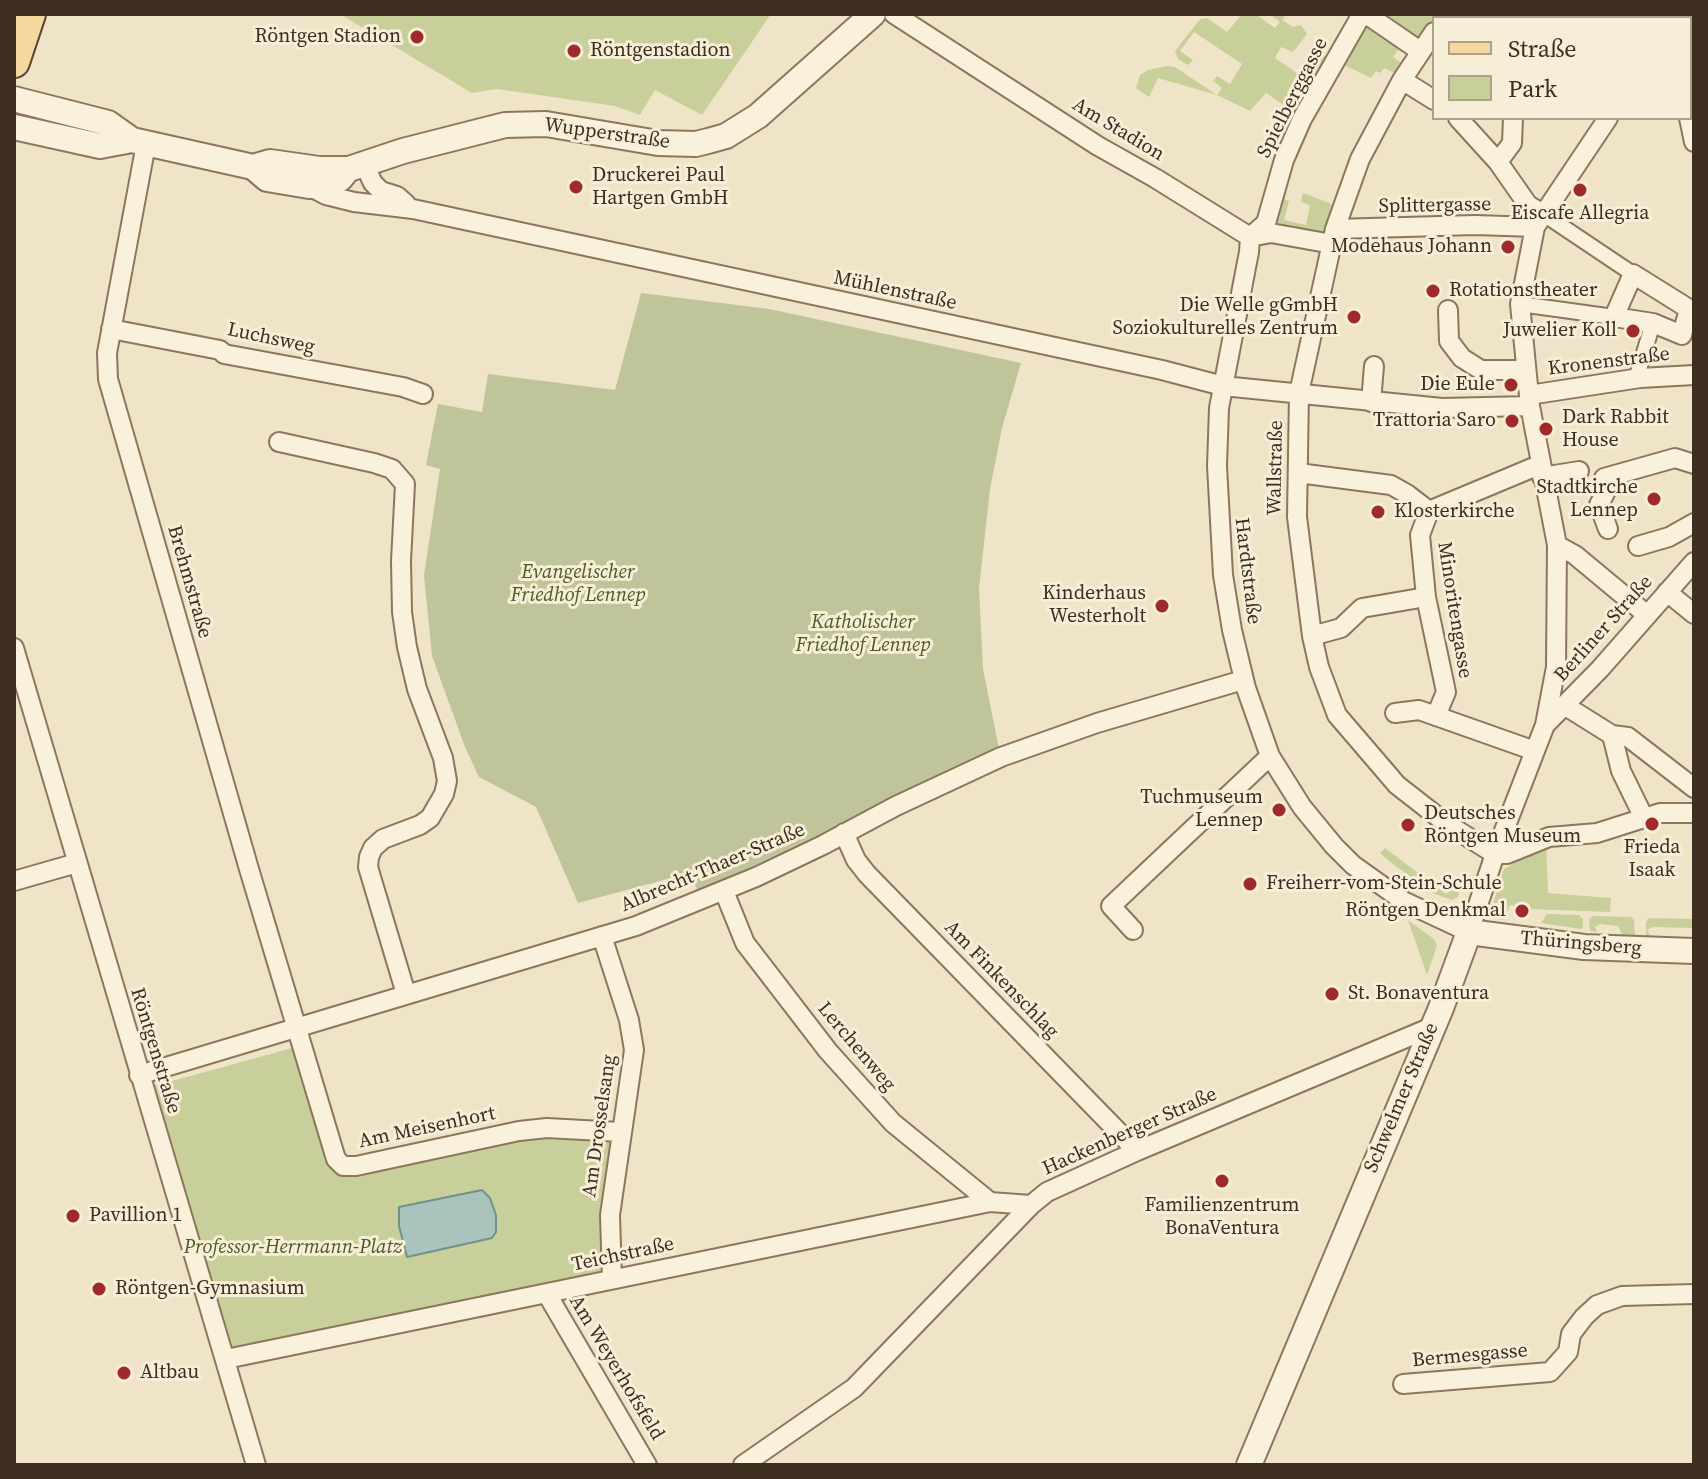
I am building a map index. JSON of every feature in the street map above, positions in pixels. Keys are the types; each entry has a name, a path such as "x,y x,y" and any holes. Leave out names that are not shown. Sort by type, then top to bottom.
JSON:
{"main road":[{"path":"14,62 30,14"}],"street":[{"name":"Wupperstraße","path":"357,166 505,125 546,124 658,143 696,144 726,136 758,116 873,14"},
{"name":"Am Stadion","path":"894,14 1098,146 1250,237"},
{"name":"Spielberggasse","path":"1223,386 1250,237 1266,223 1284,160 1302,119 1364,14 1420,51"},
{"name":"Wallstraße","path":"1432,35 1402,80 1360,159 1334,236 1299,393 1297,517 1312,636 1331,704 1397,785 1447,824 1495,854"},
{"path":"1402,80 1432,99"},
{"path":"14,99 108,123 139,142"},
{"path":"1460,120 1498,162 1540,221 1689,309 1682,335 1653,323 1520,304"},
{"path":"1498,162 1512,143 1513,120"},
{"path":"1540,221 1607,120"},
{"path":"1689,120 1694,142"},
{"path":"14,127 100,146 139,142 253,167 267,179 309,186 340,179 357,166"},
{"name":"Brehmstraße","path":"139,142 107,353 108,379 297,1027"},
{"path":"253,167 270,162 319,169 357,166"},
{"path":"357,166 352,194 358,202"},
{"name":"Mühlenstraße","path":"357,166 381,191 397,196 413,209"},
{"name":"Mühlenstraße","path":"309,186 326,195 413,209 1162,370 1223,386 1442,408 1529,400"},
{"name":"Splittergasse","path":"1334,236 1540,221"},
{"name":"Schwelmer Straße","path":"1249,1465 1432,1027 1545,725 1556,667 1557,545 1540,471 1529,400 1520,304 1540,221"},
{"path":"1250,237 1271,233 1334,236"},
{"path":"1614,317 1633,274"},
{"path":"1448,310 1449,341 1462,358 1481,370 1525,370"},
{"path":"1636,379 1653,323"},
{"name":"Luchsweg","path":"111,329 220,350 224,354 403,387 423,394"},
{"path":"1371,402 1374,366"},
{"name":"Kronenstraße","path":"1529,400 1636,379 1673,374 1694,375"},
{"name":"Hardtstraße","path":"1223,386 1217,466 1219,534 1228,607 1243,680 1270,756 1302,807 1353,865 1405,902 1469,932"},
{"path":"279,442 392,469 405,484 402,612 417,689 443,758 447,781 444,794 430,818 383,839 369,857 368,867 406,994"},
{"path":"1604,478 1675,458 1694,464"},
{"path":"1298,473 1391,485 1429,511 1467,493 1540,471 1602,468 1606,491 1599,505 1608,529"},
{"name":"Minoritengasse","path":"1429,511 1420,535 1426,597 1446,692 1436,716"},
{"path":"1638,546 1669,537 1694,523"},
{"path":"1557,545 1575,555 1646,614"},
{"name":"Berliner Straße","path":"1545,725 1600,669 1694,562"},
{"path":"1667,592 1694,614"},
{"path":"1312,636 1341,628 1362,608 1426,597"},
{"name":"Röntgenstraße","path":"14,648 256,1465"},
{"name":"Albrecht-Thaer-Straße","path":"139,1075 636,926 724,891 1001,757 1110,719 1243,680"},
{"path":"1564,705 1612,735 1628,737 1641,745 1694,788"},
{"path":"1395,713 1419,710 1535,751"},
{"path":"1612,735 1621,771 1644,818"},
{"path":"1133,930 1111,906 1270,756"},
{"path":"1495,854 1507,854 1549,837 1597,833 1667,812 1694,813"},
{"name":"Am Finkenschlag","path":"844,833 856,860 867,874 1137,1151"},
{"path":"14,881 77,863"},
{"name":"Lerchenweg","path":"724,891 745,943 828,1051 893,1123 990,1202"},
{"name":"Thüringsberg","path":"1469,932 1584,947 1694,951"},
{"name":"Am Drosselsang","path":"602,936 629,1020 634,1050 610,1215 612,1279"},
{"name":"Am Meisenhort","path":"297,1027 335,1156 343,1166 356,1166 519,1131 547,1128 620,1132"},
{"name":"Hackenberger Straße","path":"743,1465 854,1388 1031,1205 1062,1184 1432,1027"},
{"name":"Teichstraße","path":"226,1359 990,1202 1031,1205"},
{"name":"Am Weyerhofsfeld","path":"547,1294 647,1465"},
{"name":"Bermesgasse","path":"1403,1384 1550,1372 1568,1352 1571,1334 1597,1305 1622,1296 1694,1294"}],"green space":[{"name":"Röntgenstadion","path":"340,14 771,14 702,115 655,90 640,115 615,106 497,89 472,93"},
{"path":"1242,14 1258,16 1275,28 1280,22 1269,14 1280,14 1285,17 1282,20 1293,27 1301,25 1307,34 1293,52 1281,47 1275,58 1301,76 1319,52 1332,62 1298,115 1266,93 1250,111 1217,95 1222,88 1213,81 1217,76 1230,84 1242,64 1194,32 1180,51 1193,60 1188,65 1178,59 1175,51 1200,19 1207,18 1227,32"},
{"path":"1378,14 1445,14 1432,16 1432,29 1421,43"},
{"path":"1364,20 1405,50 1399,49 1393,57 1403,64 1401,76 1384,68 1380,73 1376,71 1371,78 1338,62"},
{"path":"1167,66 1175,67 1217,95 1158,78 1149,97 1136,88 1140,75"},
{"path":"1303,193 1332,204 1324,234 1270,224 1277,196 1289,201 1284,220 1306,225 1310,205 1301,202"},
{"name":"Evangelischer Friedhof Lennep","path":"641,293 769,309 1021,363 1002,428 990,489 979,588 983,669 999,749 698,892 690,873 578,903 536,807 479,777 432,656 424,575 440,469 426,465 438,404 482,412 488,374 615,390"},
{"path":"1546,845 1548,893 1611,898 1610,912 1528,909 1510,905 1503,920 1491,918 1504,869"},
{"path":"1385,848 1446,894 1450,890 1459,892 1458,897 1452,900 1435,894 1380,853"},
{"path":"1547,914 1579,915 1583,919 1583,927 1541,923"},
{"path":"1593,916 1631,917 1635,938 1623,936 1618,926 1600,924 1595,927 1597,932 1590,931 1589,919"},
{"path":"1649,918 1694,919 1694,928 1652,927 1647,930 1652,939 1646,939 1646,922"},
{"path":"1408,920 1434,939 1437,946 1427,975"},
{"name":"Professor-Herrmann-Platz","path":"296,1047 326,1160 336,1171 518,1138 612,1139 601,1275 231,1351 150,1087"}],"water":[{"path":"482,1190 490,1198 496,1215 496,1232 492,1238 407,1257 399,1226 399,1207"}],"place":[{"name":"Röntgen Stadion","path":"417,37"},
{"name":"Röntgenstadion","path":"574,51"},
{"name":"Druckerei Paul Hartgen GmbH","path":"576,187"},
{"name":"Eiscafe Allegria","path":"1580,190"},
{"name":"Modehaus Johann","path":"1508,247"},
{"name":"Rotationstheater","path":"1433,291"},
{"name":"Die Welle gGmbH Soziokulturelles Zentrum","path":"1354,317"},
{"name":"Juwelier Koll","path":"1633,331"},
{"name":"Die Eule","path":"1511,385"},
{"name":"Trattoria Saro","path":"1512,421"},
{"name":"Dark Rabbit House","path":"1546,429"},
{"name":"Stadtkirche Lennep","path":"1654,499"},
{"name":"Klosterkirche","path":"1378,512"},
{"name":"Kinderhaus Westerholt","path":"1162,606"},
{"name":"Tuchmuseum Lennep","path":"1279,810"},
{"name":"Frieda Isaak","path":"1652,824"},
{"name":"Deutsches Röntgen Museum","path":"1408,825"},
{"name":"Freiherr-vom-Stein-Schule","path":"1250,884"},
{"name":"Röntgen Denkmal","path":"1522,911"},
{"name":"St. Bonaventura","path":"1332,994"},
{"name":"Familienzentrum BonaVentura","path":"1222,1181"},
{"name":"Pavillion 1","path":"73,1216"},
{"name":"Röntgen-Gymnasium","path":"99,1289"},
{"name":"Altbau","path":"124,1373"}],"park label":[{"name":"Katholischer Friedhof Lennep","path":"863,634"}]}
